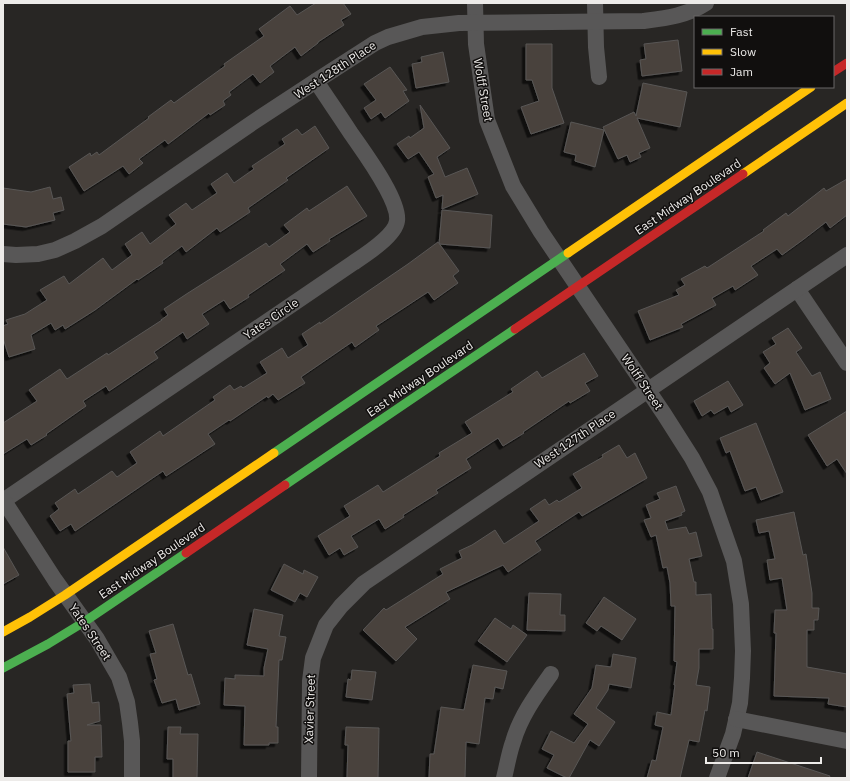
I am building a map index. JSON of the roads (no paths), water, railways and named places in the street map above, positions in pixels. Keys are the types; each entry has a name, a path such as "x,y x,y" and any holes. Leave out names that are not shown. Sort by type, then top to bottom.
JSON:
{"main road":[{"path":"834,71 847,63"},
{"name":"East Midway Boulevard","path":"3,632 65,595 810,88"},
{"name":"East Midway Boulevard","path":"3,668 48,644 84,622 847,103"}],"street":[{"name":"Wolff Street","path":"475,3 476,44 487,120 513,186 541,232 692,458 710,492 734,561 741,604 743,651 741,697 733,734 717,778"},
{"path":"595,3 596,47 599,77"},
{"name":"West 128th Place","path":"3,254 38,254 55,250 102,226 316,81 375,43 388,37 422,27 459,23 643,21 682,15 706,3"},
{"name":"Yates Circle","path":"3,501 353,264 404,223 396,211 379,175 316,81"},
{"name":"West 127th Place","path":"319,641 326,625 341,606 364,583 847,255"},
{"path":"796,289 847,363"},
{"name":"Yates Street","path":"3,501 96,639 118,676 127,702 130,723 132,741 132,778"},
{"name":"Xavier Street","path":"309,778 310,681 313,658 319,641"},
{"path":"504,778 513,741 518,728 533,700 551,674"},
{"path":"736,719 847,742"}]}
